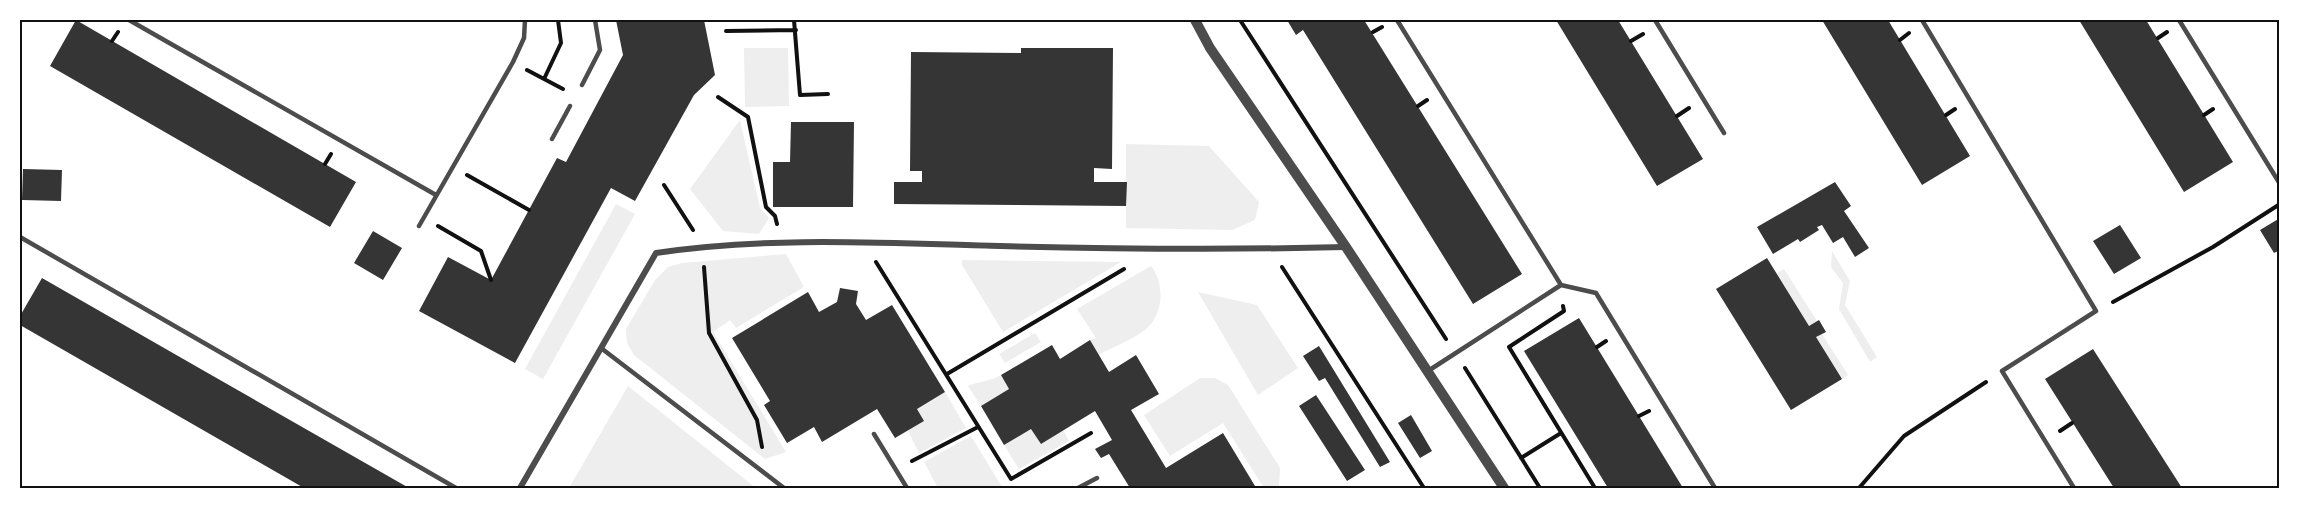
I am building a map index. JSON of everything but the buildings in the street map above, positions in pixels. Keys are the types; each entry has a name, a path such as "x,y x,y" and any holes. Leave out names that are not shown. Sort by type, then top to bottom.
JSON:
{"street":[{"path":"1195,20 1210,48 1346,247 1504,489"},
{"path":"520,489 656,253 704,246 783,242 1175,250 1346,247"}],"lane":[{"path":"129,20 436,195"},
{"path":"419,226 513,62 524,38 525,20"},
{"path":"582,85 600,50 595,20"},
{"path":"1397,20 1561,285 1596,293 1715,489"},
{"path":"1655,20 1724,133"},
{"path":"1922,20 2096,311 2002,371 2074,489"},
{"path":"2179,20 2280,184"},
{"path":"552,139 570,106"},
{"path":"20,237 456,489"},
{"path":"1428,371 1561,285"},
{"path":"602,348 784,489"},
{"path":"874,434 907,489"},
{"path":"1078,489 1097,477"}],"path":[{"path":"544,79 561,43 558,20"},
{"path":"794,20 800,95 828,94"},
{"path":"1240,20 1456,353 1540,489"},
{"path":"726,31 796,30"},
{"path":"718,97 748,117 766,207 775,216 783,242"},
{"path":"453,166 529,210"},
{"path":"664,184 704,246 703,285 708,305 709,333 757,420 763,450"},
{"path":"2096,311 2213,247 2280,204"},
{"path":"424,217 481,251 491,280"},
{"path":"869,242 871,254 1011,479 1091,433"},
{"path":"1270,249 1424,489"},
{"path":"947,374 1132,265"},
{"path":"1561,285 1564,311 1509,347 1595,489"},
{"path":"1859,489 1904,436 2002,371"},
{"path":"896,470 978,427"},
{"path":"1521,458 1562,433"}],"shaded area":[{"path":"744,48 788,48 789,106 745,107"},
{"path":"740,120 760,208 769,218 759,234 723,231 690,189"},
{"path":"1126,144 1209,146 1259,202 1255,220 1232,230 1126,228"},
{"path":"616,204 635,214 543,379 525,369"},
{"path":"1832,251 1850,281 1845,305 1877,357 1870,362 1839,309 1843,283 1831,267"},
{"path":"786,254 804,287 736,328 730,320 713,332 786,452 765,459 634,355 627,343 626,329 655,280 668,267 682,263"},
{"path":"962,260 1121,262 1003,332 962,265"},
{"path":"1151,266 1159,281 1160,290 1156,316 1140,334 1098,355 1090,340 1096,338 1077,309"},
{"path":"1784,269 1817,321 1809,326 1777,273"},
{"path":"1198,292 1257,305 1298,368 1258,395"},
{"path":"1035,333 1041,342 1005,363 999,354"},
{"path":"1822,334 1848,375 1842,379 1816,337"},
{"path":"1001,375 1009,389 981,406 968,386"},
{"path":"1200,378 1215,378 1228,385 1280,468 1279,488 1264,488 1223,423 1170,456 1144,415"},
{"path":"628,386 756,488 569,488"},
{"path":"945,392 966,428 919,453 908,431 924,421 917,409"},
{"path":"1031,429 1041,444 1063,430 1069,441 1019,469 1004,445"},
{"path":"971,436 1002,487 938,488 924,462"}]}
